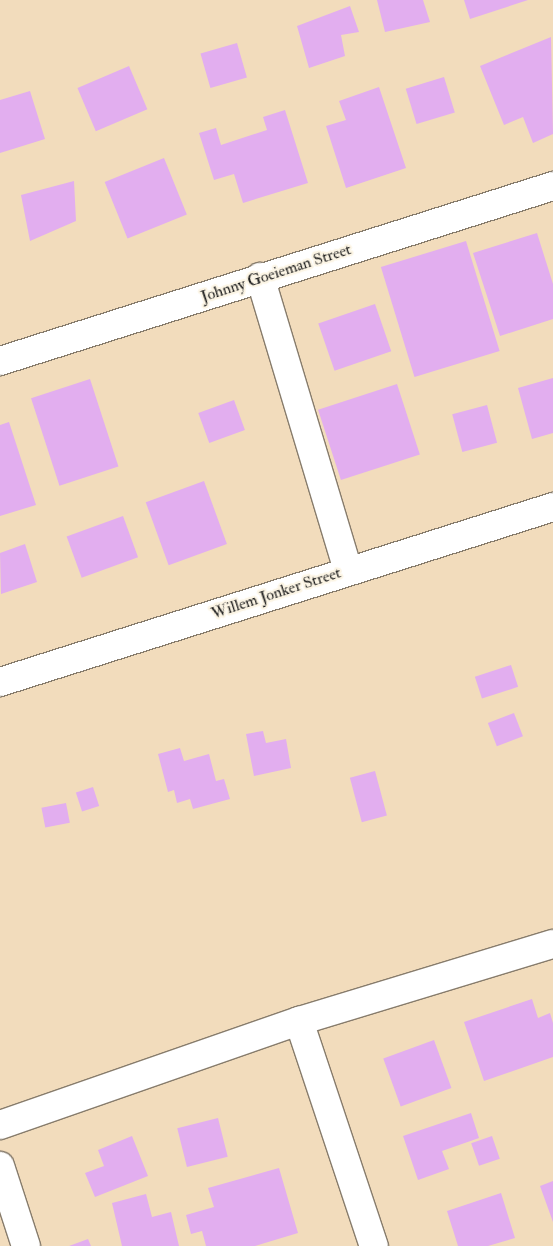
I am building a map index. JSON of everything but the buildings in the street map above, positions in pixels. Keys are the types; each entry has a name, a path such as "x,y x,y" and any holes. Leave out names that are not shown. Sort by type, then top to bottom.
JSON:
{"street":[{"name":"Johnny Goeieman Street","path":"0,360 553,186"},
{"path":"260,278 348,570"},
{"name":"Willem Jonker Street","path":"0,682 348,570 553,507"},
{"path":"0,1125 299,1021 553,944"},
{"path":"299,1021 374,1246"},
{"path":"0,1166 26,1246"}]}
